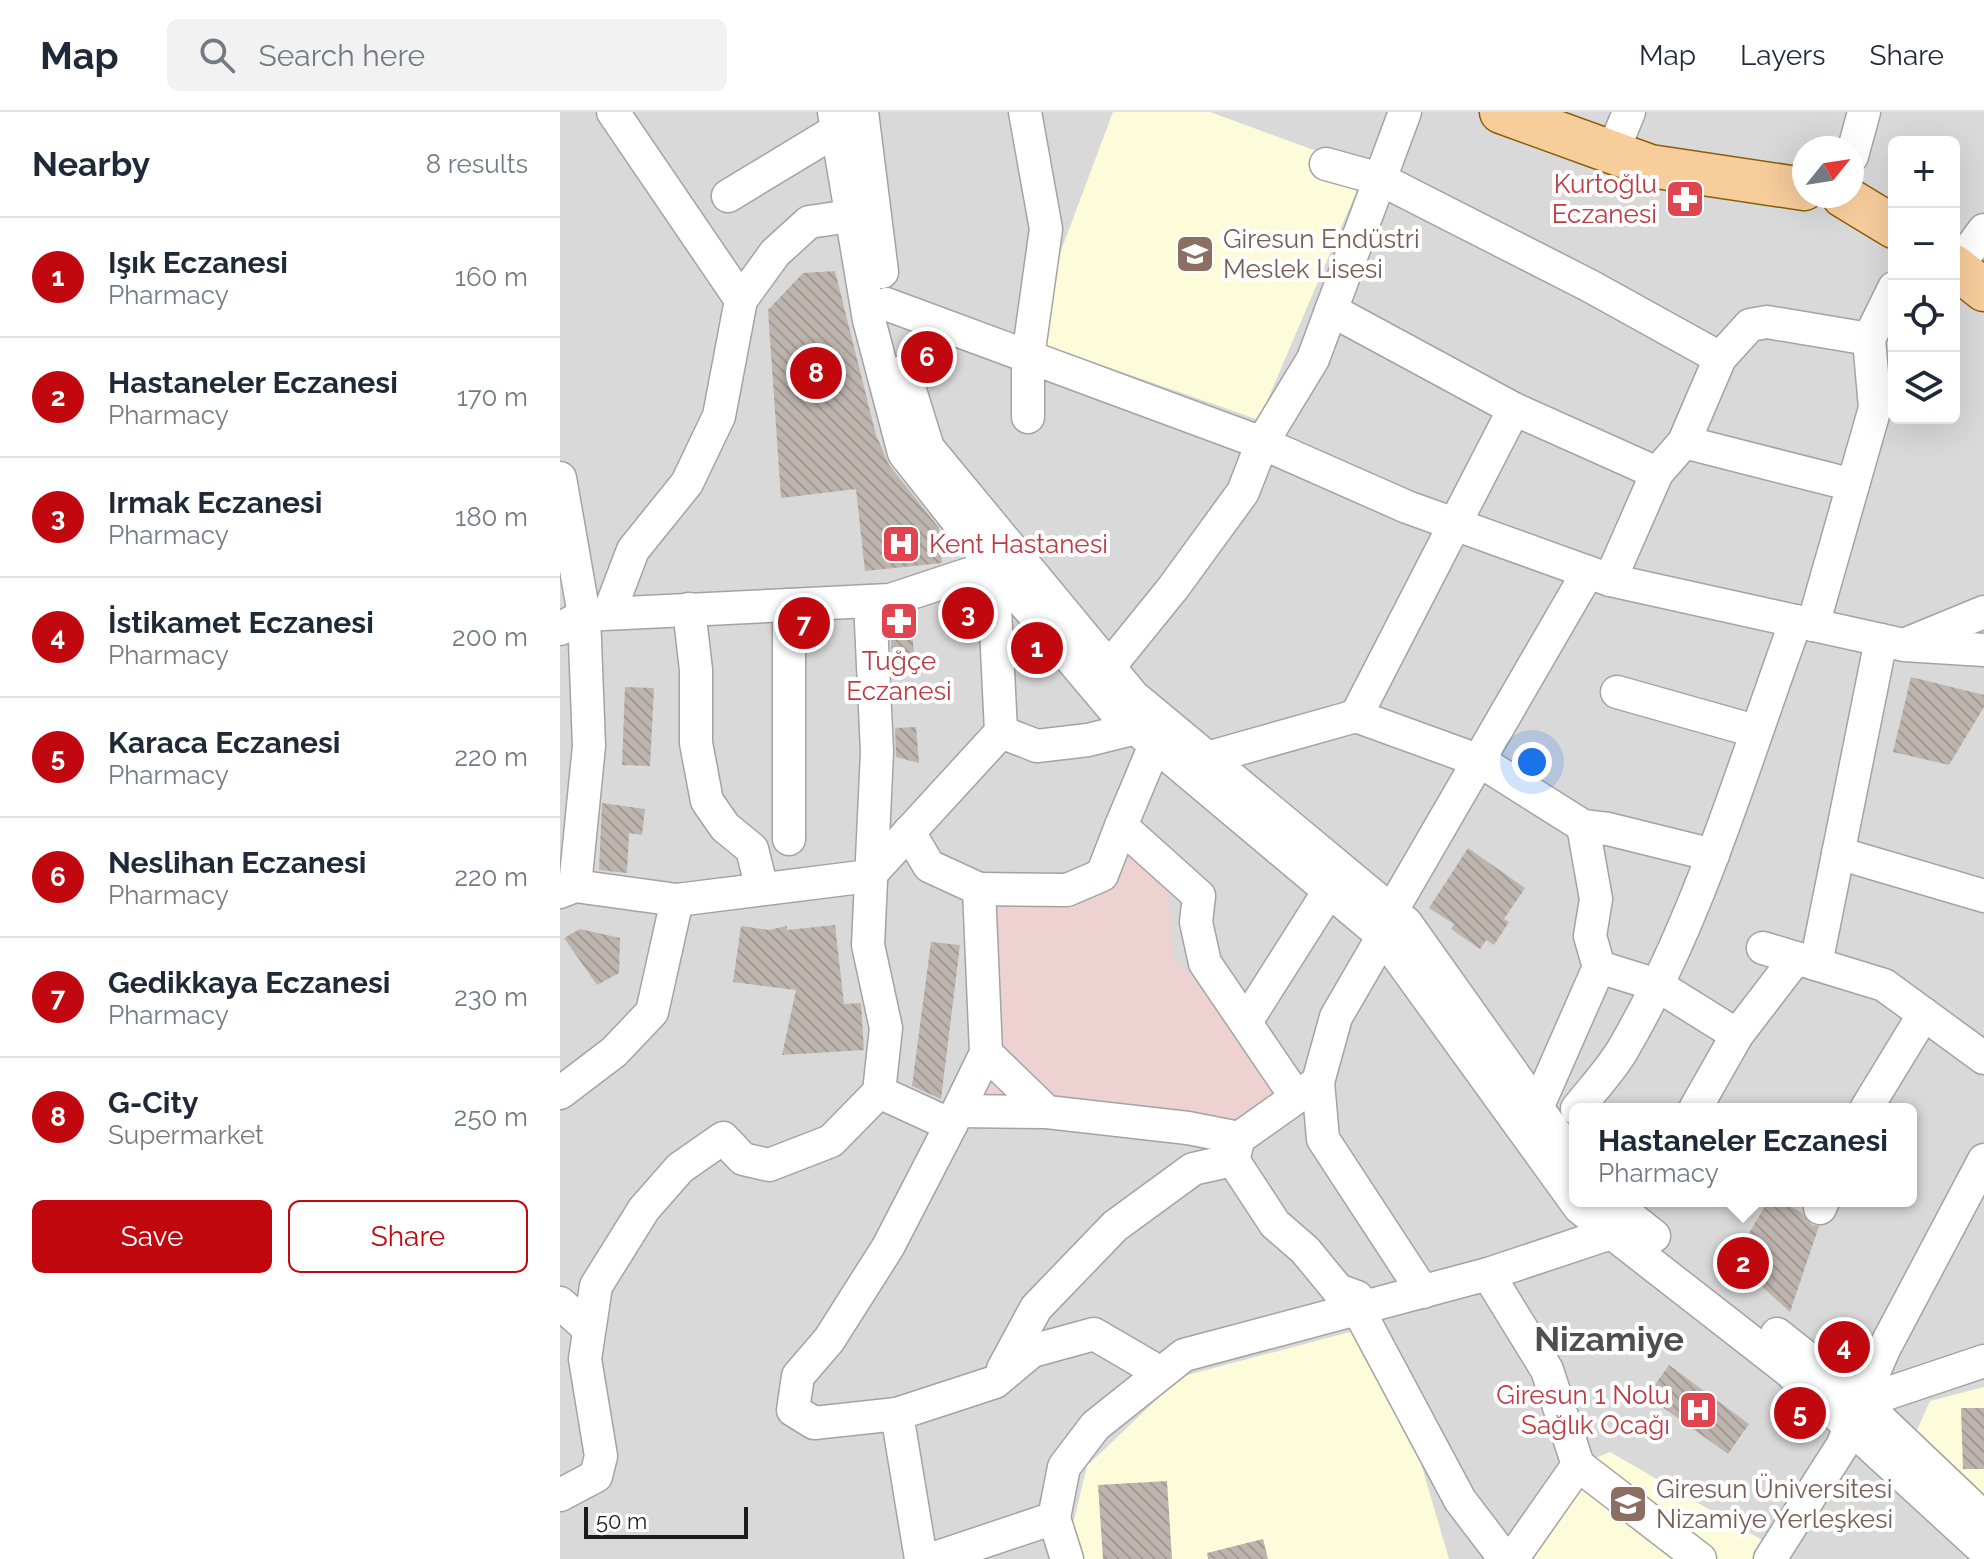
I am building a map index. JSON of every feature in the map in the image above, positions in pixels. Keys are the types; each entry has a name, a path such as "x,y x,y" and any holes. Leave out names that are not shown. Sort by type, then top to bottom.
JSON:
{"main road":[{"path":"1501,112 1650,166 1792,187"},
{"path":"1864,204 1888,214"}],"street":[{"path":"613,112 741,300"},
{"path":"1025,112 1046,229 1028,357 1028,417"},
{"path":"1109,667 1173,588 1243,492 1262,443 1313,359 1405,112"},
{"path":"1612,153 1629,112"},
{"path":"1857,136 1864,112"},
{"path":"728,196 844,118 863,215 928,448 1133,696 1207,758 1387,924 1569,1192"},
{"path":"1326,164 1380,179 1590,286 1720,358"},
{"path":"584,619 633,550 687,483 719,416 741,300 775,253 809,222 863,215"},
{"path":"863,215 869,320 904,453 993,566 1115,711 1329,891 1387,924 1406,923 1537,1108 1569,1118"},
{"path":"1965,274 1984,230"},
{"path":"1581,1103 1620,1053 1657,985 1713,855 1755,731 1805,623 1853,485 1875,408 1869,339 1888,300"},
{"path":"886,304 1262,443 1407,507 1599,576 1892,642 1984,650"},
{"path":"1331,310 1514,409 1657,473"},
{"path":"995,1382 1036,1308 1115,1226 1193,1169 1236,1149 1307,1090 1336,1017 1387,924 1480,761 1599,576 1657,473 1684,442 1720,358 1750,325 1767,322 1869,339"},
{"path":"1356,716 1514,409"},
{"path":"1684,442 1853,485"},
{"path":"560,478 584,619 588,730 568,889 677,900 869,876 1001,732 993,566"},
{"path":"584,619 689,609 890,600 993,566"},
{"path":"560,1495 596,1476 601,1456 585,1359 596,1286 644,1209 680,1168 723,1138 743,1159 769,1165 831,1141 879,1092 886,1028 868,945 877,752 870,601"},
{"path":"789,605 789,839"},
{"path":"689,609 696,670 696,743 707,801 725,827 752,849 762,889"},
{"path":"1892,642 1984,612"},
{"path":"1698,1103 1737,1035 1806,961 1838,853 1892,642"},
{"path":"1617,692 1755,731"},
{"path":"1207,758 1356,716 1480,761 1583,826 1608,829 1713,855"},
{"path":"560,746 588,730"},
{"path":"1001,732 1037,746 1145,736"},
{"path":"909,832 929,866 979,889 1067,890 1102,875 1121,826 1145,736"},
{"path":"1121,826 1199,896 1196,922 1205,963 1246,1022 1307,1090 1323,1139 1423,1292"},
{"path":"1537,1108 1599,967 1590,936 1596,899 1583,826"},
{"path":"1838,853 1984,896"},
{"path":"979,889 986,1053 888,1247 829,1340 798,1376 793,1410 814,1423 897,1414 995,1382 1032,1351 1094,1334 1161,1373"},
{"path":"1246,1022 1329,891"},
{"path":"560,1093 614,1052 652,1012 677,900"},
{"path":"1763,948 1884,985 1984,1058"},
{"path":"1599,967 1657,985 1737,1035"},
{"path":"1870,1103 1924,1014"},
{"path":"986,1053 1047,1112"},
{"path":"879,1092 954,1118 1047,1112 1188,1128 1236,1149 1275,1224 1357,1301 1460,1500 1505,1559"},
{"path":"1770,1559 1856,1415 1884,1349 1984,1160"},
{"path":"1579,1207 1621,1212 1856,1415 1984,1518"},
{"path":"1067,1559 1054,1518 1064,1467 1095,1426 1184,1355 1357,1301 1423,1292 1488,1274 1621,1212"},
{"path":"1488,1274 1547,1370 1578,1465 1700,1559"},
{"path":"560,1303 589,1329"},
{"path":"1856,1415 1984,1361"},
{"path":"897,1414 921,1559"},
{"path":"1856,1415 1984,1550"},
{"path":"1512,1559 1578,1465"},
{"path":"932,1559 1054,1518"}],"shaded area":[{"path":"560,112 1984,112 1984,1559 560,1559"},
{"name":"Giresun Endüstri Meslek Lisesi","path":"1113,112 1210,112 1366,169 1259,420 1028,339"},
{"path":"1121,826 1168,871 1173,957 1288,1086 1239,1138 963,1100 979,889 1102,875"},
{"path":"1380,1324 1449,1559 1068,1559 1066,1553 1087,1466 1180,1377"},
{"path":"1984,1387 1984,1507 1913,1439 1930,1401"},
{"name":"Giresun Üniversitesi Nizamiye Yerleşkesi","path":"1610,1452 1769,1544 1775,1559 1523,1559 1578,1465"}],"building":[{"path":"835,271 876,435 889,465 939,528 942,563 865,571 856,489 781,498 768,310 803,273"},
{"path":"911,621 914,654 892,656 890,623"},
{"path":"1911,677 1984,695 1984,707 1949,765 1893,752"},
{"path":"625,687 654,688 650,766 622,765"},
{"path":"916,727 919,763 896,757 895,728"},
{"path":"602,803 645,809 642,835 629,833 627,873 599,870"},
{"path":"1468,848 1525,888 1504,919 1509,922 1494,945 1486,940 1480,949 1451,929 1454,924 1429,908"},
{"path":"835,925 844,1004 861,1003 864,1050 782,1055 796,990 733,982 741,926 769,930 787,926 787,930"},
{"path":"580,929 620,938 619,973 597,985 564,938"},
{"path":"931,942 960,945 941,1099 912,1086"},
{"path":"1764,1207 1792,1207 1812,1225 1819,1226 1790,1312 1733,1260"},
{"name":"Giresun 1 Nolu Sağlık Ocağı","path":"1669,1365 1749,1424 1728,1454 1647,1396"},
{"path":"1961,1408 1984,1408 1984,1469 1963,1469"},
{"path":"1167,1481 1172,1559 1103,1559 1098,1485"},
{"path":"1263,1539 1268,1559 1208,1559 1207,1553"}],"place":[{"name":"Kurtoğlu Eczanesi","path":"1685,199"},
{"name":"Giresun Endüstri Meslek Lisesi","path":"1195,254"},
{"name":"Neslihan Eczanesi","path":"927,357"},
{"name":"G-City","path":"816,373"},
{"name":"Kent Hastanesi","path":"901,544"},
{"name":"Irmak Eczanesi","path":"968,613"},
{"name":"Tuğçe Eczanesi","path":"899,621"},
{"name":"Gedikkaya Eczanesi","path":"804,623"},
{"name":"Işık Eczanesi","path":"1037,648"},
{"name":"Hastaneler Eczanesi","path":"1743,1263"},
{"name":"İstikamet Eczanesi","path":"1844,1347"},
{"name":"Giresun 1 Nolu Sağlık Ocağı","path":"1698,1410"},
{"name":"Karaca Eczanesi","path":"1800,1413"},
{"name":"Giresun Üniversitesi Nizamiye Yerleşkesi","path":"1628,1504"}],"district":[{"name":"Nizamiye","path":"1609,1339"}]}
